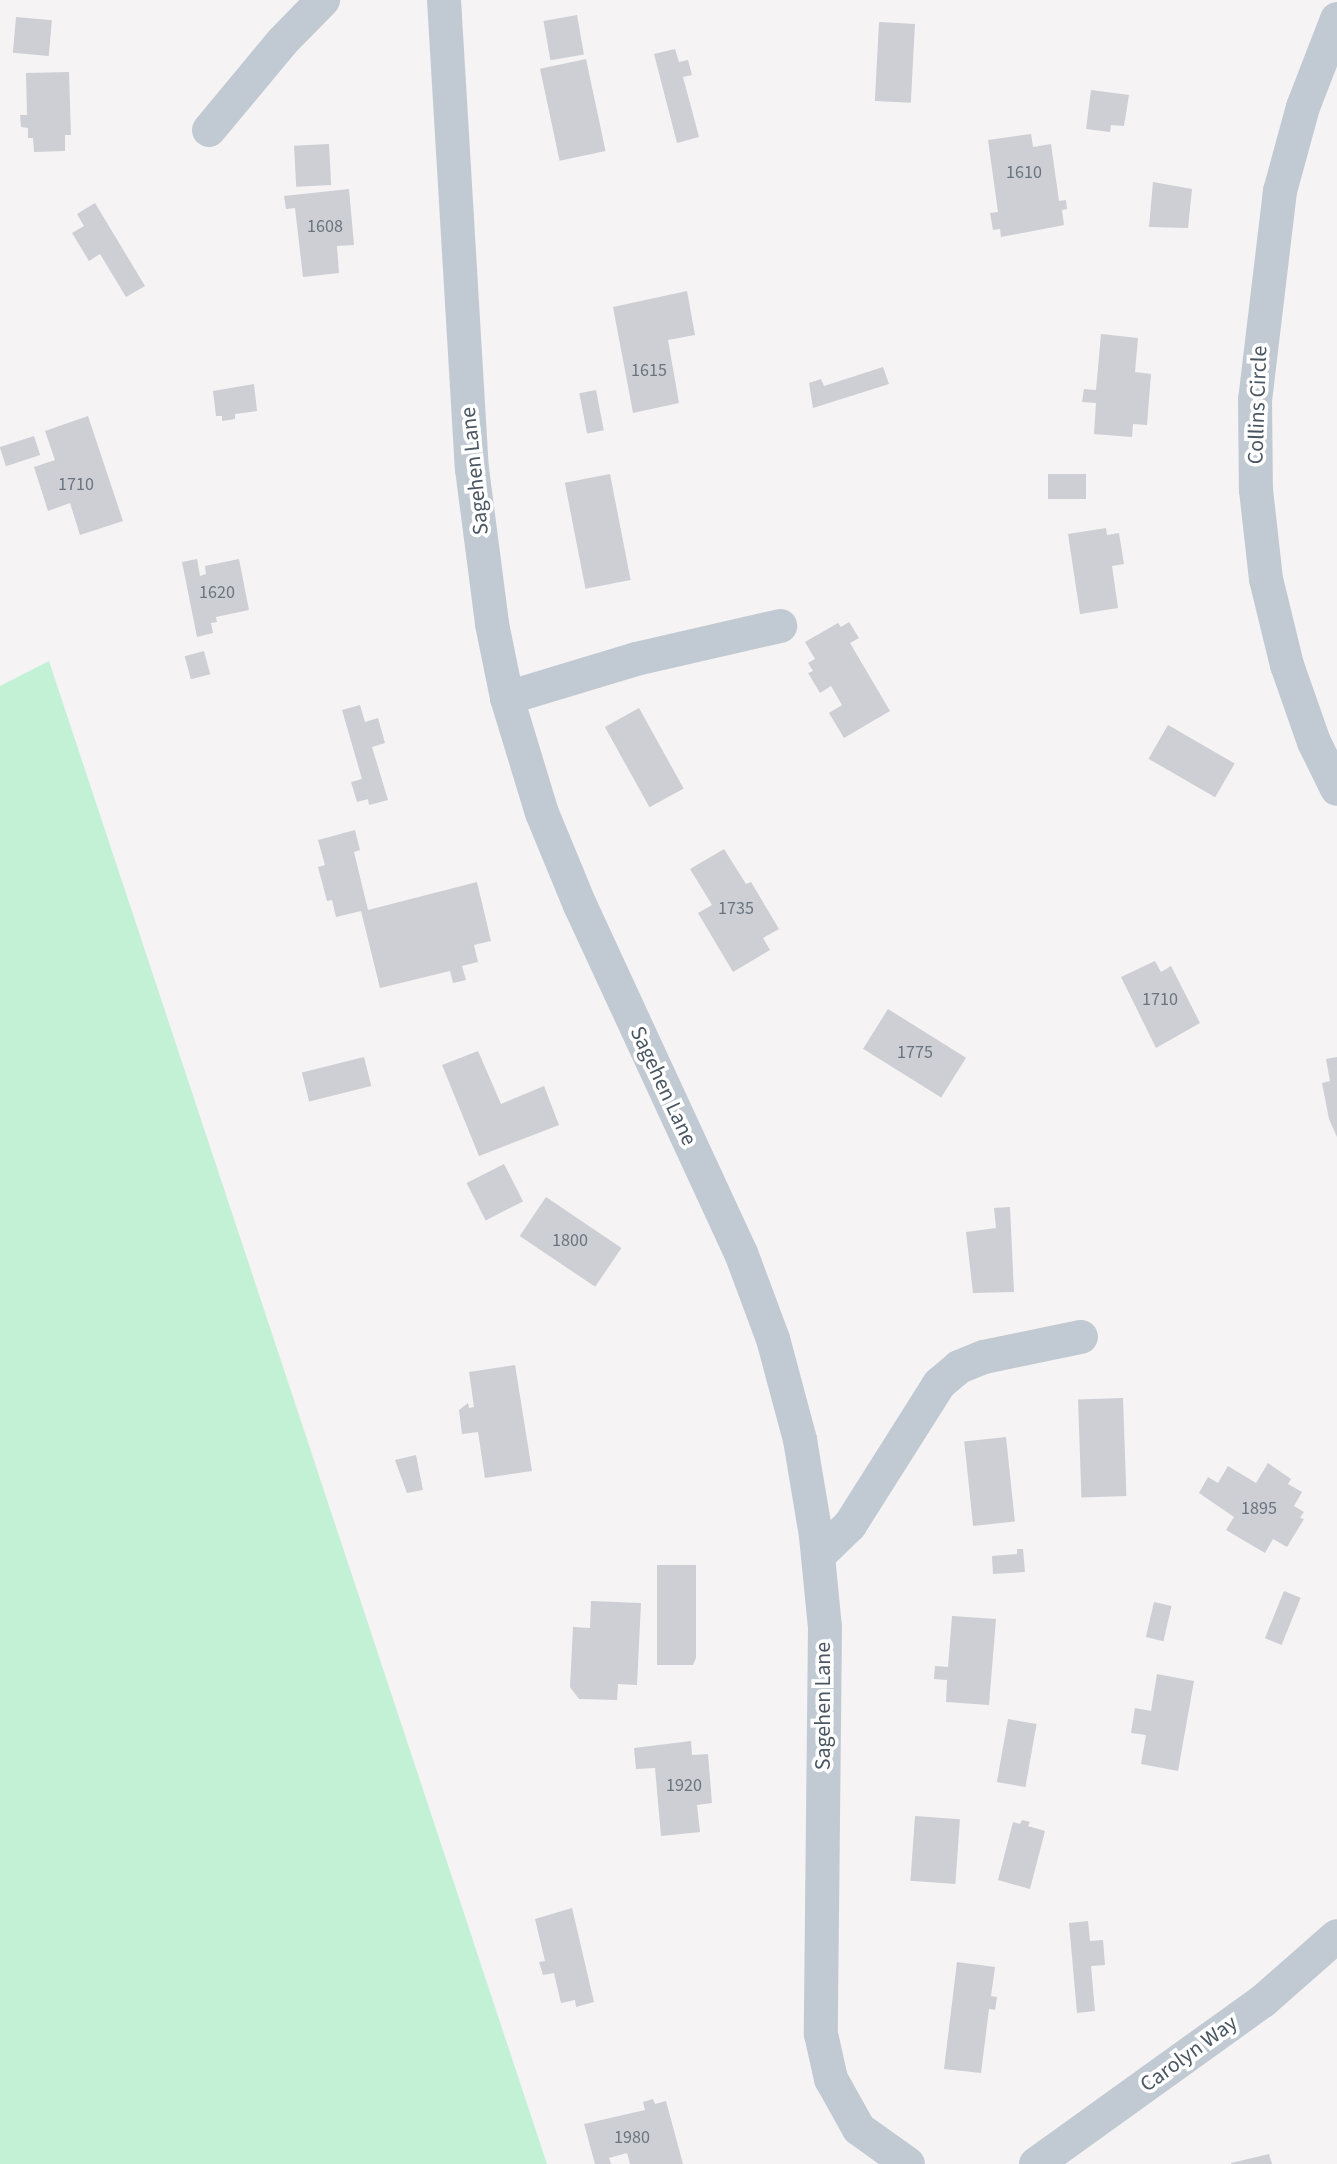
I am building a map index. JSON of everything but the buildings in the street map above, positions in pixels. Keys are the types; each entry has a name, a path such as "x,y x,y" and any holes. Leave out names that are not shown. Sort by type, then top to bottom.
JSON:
{"street":[{"path":"209,130 282,42 323,0"},
{"name":"Sagehen Lane","path":"444,0 472,469 492,624 507,698 542,813 580,905 735,1240 773,1339 800,1440 818,1556 825,1627 821,2034 831,2079 859,2129 899,2159"},
{"name":"Collins Circle","path":"1337,19 1303,107 1280,191 1255,400 1256,490 1266,579 1287,665 1314,742 1337,789"},
{"path":"507,698 636,659 780,626"},
{"path":"818,1556 850,1525 939,1384 959,1367 984,1357 1081,1337"},
{"name":"Carolyn Way","path":"1036,2164 1263,2001 1337,1936"}],"green space":[{"path":"49,661 547,2164 0,2164 0,686"}]}
